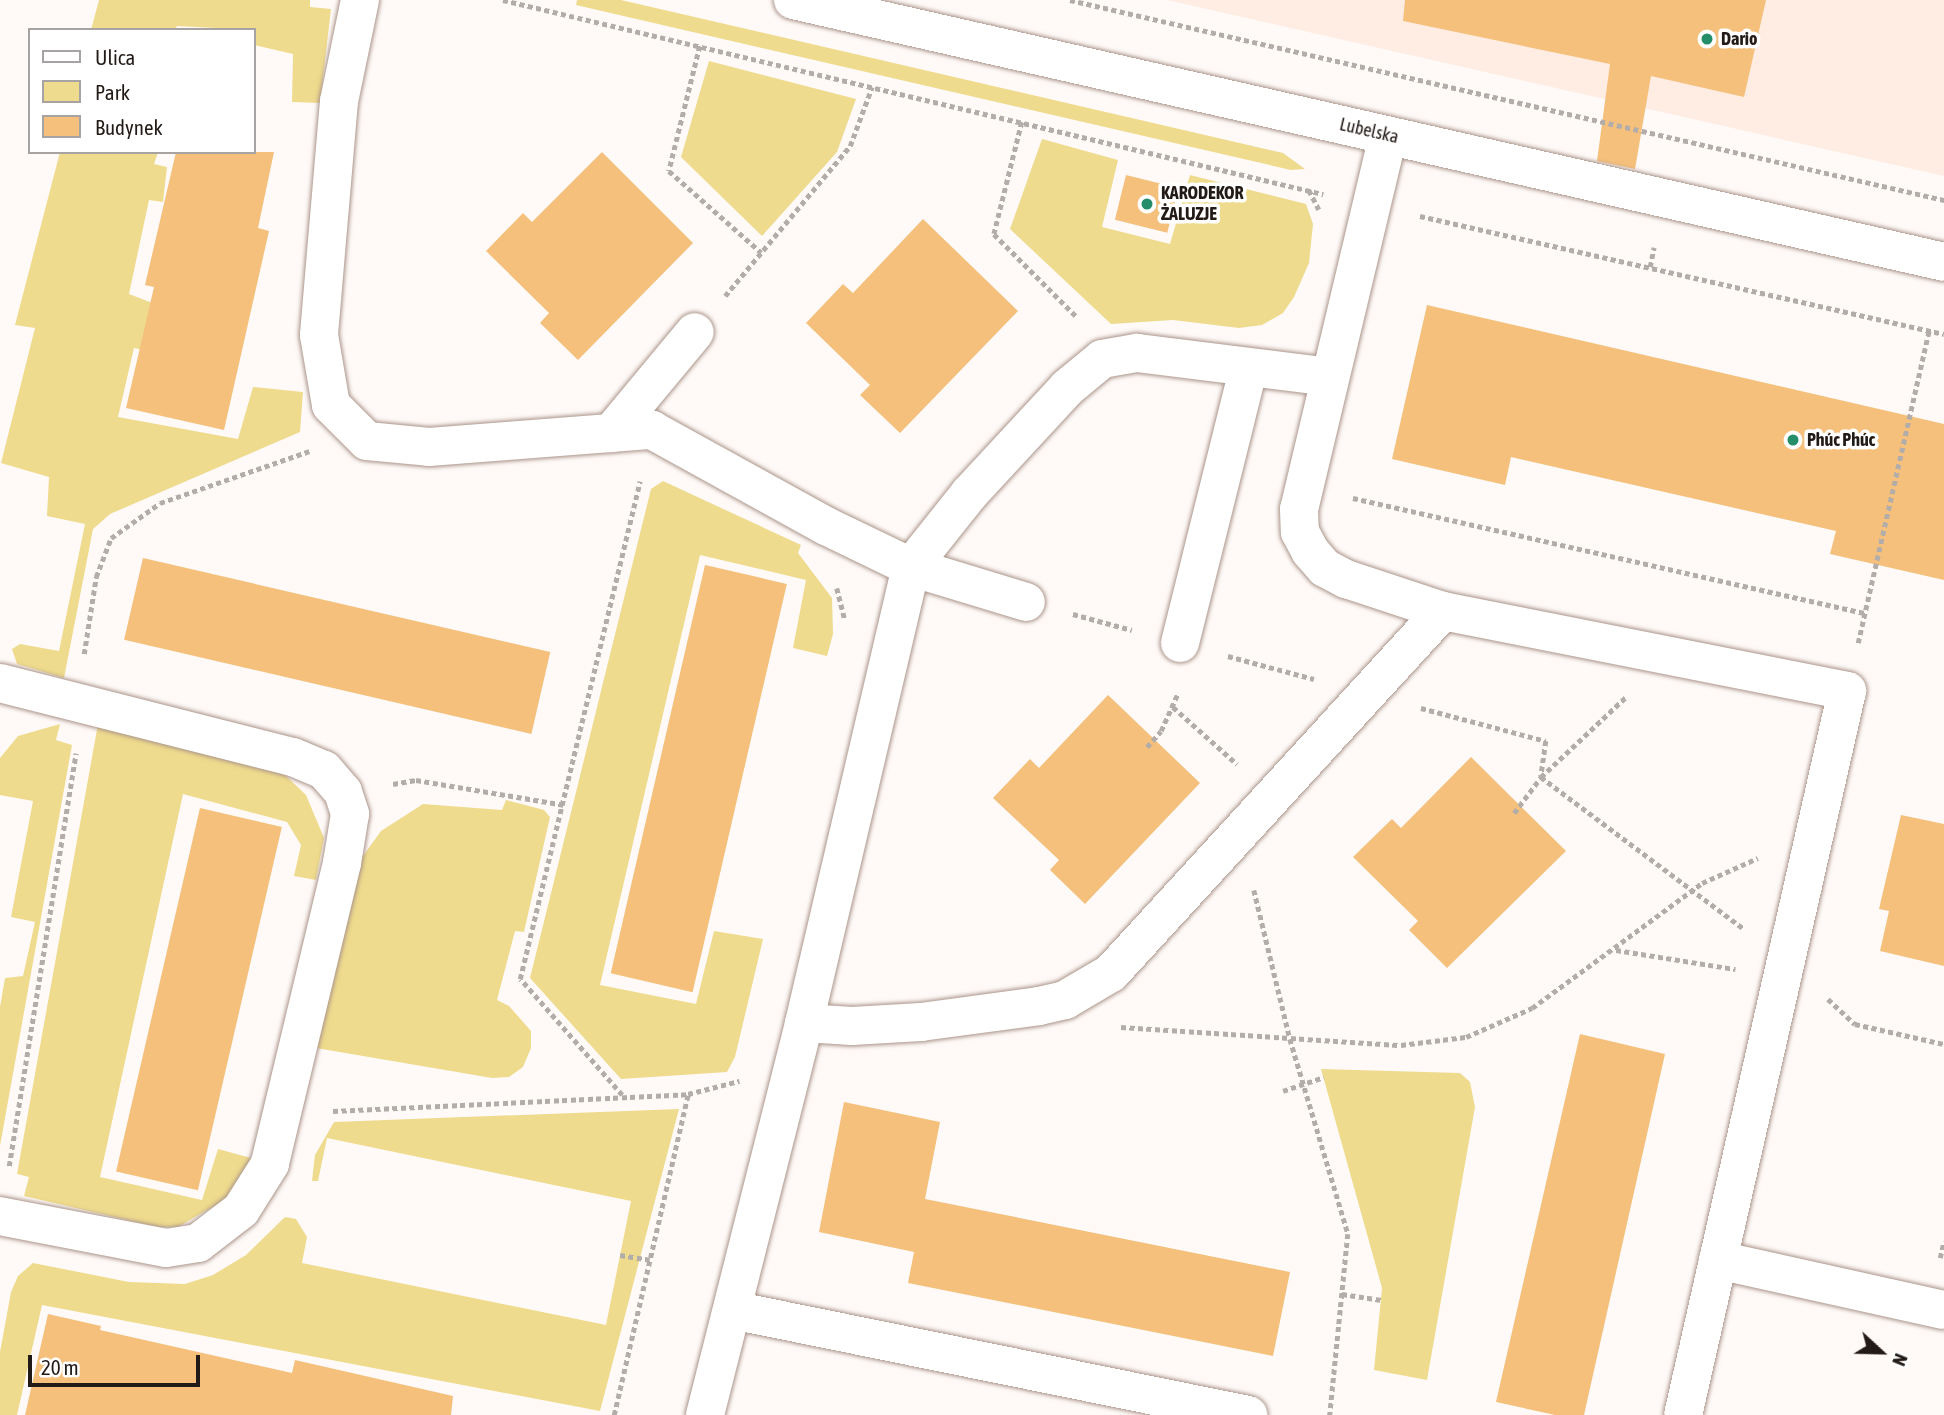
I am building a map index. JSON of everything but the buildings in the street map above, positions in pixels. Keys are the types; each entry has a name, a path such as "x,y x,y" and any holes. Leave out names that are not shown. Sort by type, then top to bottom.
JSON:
{"main road":[{"path":"360,0 339,101 319,335 331,405 359,433 368,441 429,447 652,430 826,526 911,567 1026,601"},
{"name":"Lubelska","path":"793,0 1944,262"},
{"path":"1388,136 1304,487 1300,532 1325,568 1387,596 1443,611 1673,654 1847,691 1682,1415"},
{"path":"611,433 695,332"},
{"path":"705,1415 788,1089 911,567 1049,407 1102,359 1137,353 1329,377"},
{"path":"1180,643 1249,367"},
{"path":"804,1023 852,1027 921,1022 1065,1000 1111,973 1241,835 1443,611"},
{"path":"0,683 77,700 293,757 324,770 343,792 350,814 342,863 270,1164 241,1210 198,1242 166,1248 0,1216"},
{"path":"1718,1260 1944,1310"},
{"path":"732,1310 1248,1415"}],"path":[{"path":"503,0 1371,205 1944,334"},
{"path":"1070,0 1944,200"},
{"path":"700,46 669,171 761,252"},
{"path":"695,332 850,146 872,87"},
{"path":"1022,122 994,234 1080,320"},
{"path":"1847,691 1929,330"},
{"path":"622,1096 520,979 565,805 652,430"},
{"path":"0,1216 78,739 77,700 96,577 111,538 160,503 359,433"},
{"path":"1304,487 1864,613"},
{"path":"1026,601 1546,741 1541,777"},
{"path":"1147,747 1161,732 1173,707 1181,680 1180,643"},
{"path":"1514,813 1541,777 1673,654"},
{"path":"1173,707 1275,797"},
{"path":"1541,777 1694,889 1744,928 1749,939"},
{"path":"343,792 416,780 565,805"},
{"path":"1111,1028 1401,1045 1466,1037 1532,1008 1694,889 1816,831"},
{"path":"1241,835 1290,1039 1348,1234 1330,1415"},
{"path":"1283,1091 1324,1077"},
{"path":"322,1112 688,1094 740,1081 788,1089"},
{"path":"614,1415 688,1094"},
{"path":"620,1255 650,1260"},
{"path":"1342,1294 1382,1300"}],"shaded area":[{"path":"1167,0 1944,0 1944,176"}],"green space":[{"path":"99,0 310,0 310,7 331,9 320,103 292,102 293,54 256,45 256,28 92,28"},
{"path":"577,0 621,0 1283,153 1305,169 1291,170 576,5"},
{"path":"709,61 856,99 837,152 762,236 681,157"},
{"path":"1042,139 1118,160 1102,227 1170,244 1190,175 1306,204 1313,224 1309,263 1294,297 1283,313 1262,325 1239,328 1173,320 1111,324 1010,229"},
{"path":"59,154 157,154 154,164 167,167 163,202 149,200 129,294 155,304 143,350 134,348 118,417 238,439 253,387 303,392 300,432 110,514 93,529 64,678 17,664 12,649 20,644 59,651 85,524 47,516 49,477 1,463 35,328 15,325"},
{"path":"663,481 801,545 798,553 832,598 833,634 827,656 793,648 806,580 700,555 600,985 696,1004 714,931 763,939 735,1057 727,1072 621,1079 530,978 651,489"},
{"path":"60,724 56,740 72,745 0,1146 0,1007 5,978 23,976 35,922 11,917 33,801 0,795 0,758 18,736"},
{"path":"98,724 260,763 286,776 306,795 324,838 316,880 294,876 301,845 287,822 183,794 100,1177 202,1200 218,1149 251,1158 226,1199 178,1227 157,1227 24,1196 29,1177 17,1174"},
{"path":"506,800 544,810 550,817 524,932 515,931 497,1000 509,1006 531,1031 531,1048 523,1067 509,1077 492,1078 316,1048 360,860 381,831 423,804 502,810"},
{"path":"1321,1069 1460,1073 1470,1082 1475,1107 1427,1380 1374,1370 1382,1288"},
{"path":"679,1109 600,1411 42,1305 17,1415 0,1415 0,1352 11,1292 18,1276 33,1263 129,1282 185,1284 213,1275 246,1255 285,1217 296,1219 307,1237 302,1263 606,1325 631,1201 327,1138 318,1181 312,1181 315,1155 334,1122"}],"place":[{"name":"Dario","path":"1707,39"},
{"name":"KARODEKOR ŻALUZJE","path":"1147,204"},
{"name":"Phúc Phúc","path":"1793,440"}]}
